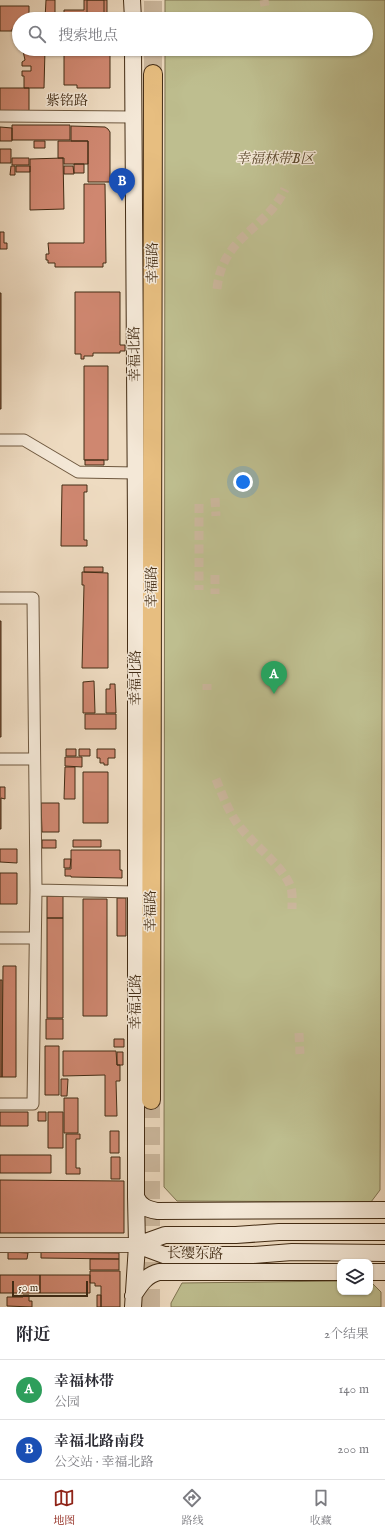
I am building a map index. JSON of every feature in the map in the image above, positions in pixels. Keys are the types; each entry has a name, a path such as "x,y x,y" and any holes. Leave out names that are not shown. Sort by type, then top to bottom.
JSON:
{"main road":[{"path":"132,0 133,12"},
{"name":"幸福北路","path":"133,56 136,473 137,1245 133,1302"},
{"name":"幸福路","path":"151,1100 153,74"},
{"path":"136,1197 139,1204 146,1209 157,1211 385,1210"},
{"name":"长缨东路","path":"137,1245 165,1235 236,1235 279,1232 385,1232"},
{"name":"长缨东路","path":"137,1245 164,1255 253,1255 292,1252 385,1252"},
{"path":"133,1302 146,1277 153,1273 159,1272 337,1272"},
{"path":"373,1272 385,1272"}],"street":[{"name":"紫铭路","path":"0,116 133,117"},
{"path":"0,440 24,440 78,472 136,473"},
{"path":"0,598 33,598 36,890 33,1104 0,1104"},
{"path":"0,759 34,759"},
{"path":"36,890 136,892"},
{"path":"0,938 35,938"},
{"path":"0,1245 137,1245"}],"green space":[{"name":"幸福林带B区","path":"165,0 385,0 380,1190 371,1202 177,1201 164,1187 165,56 373,56 373,12 165,12"},
{"path":"337,1281 337,1295 373,1295 373,1284 381,1292 381,1307 171,1307 171,1303 182,1283"}],"building":[{"path":"46,0 55,0 55,12 45,12"},
{"path":"84,0 107,0 107,12 64,12 64,10 84,10"},
{"path":"87,0 104,0 104,12 87,12"},
{"path":"0,6 29,6 29,12 12,12 12,31 0,31"},
{"path":"24,56 45,56 44,88 24,88 24,76 22,76 22,71 31,71 31,66 22,66 22,62 25,60"},
{"path":"64,56 110,56 110,88 77,88 77,85 64,85"},
{"path":"0,88 29,88 29,111 0,111"},
{"path":"12,125 70,125 70,140 12,140"},
{"path":"71,126 105,127 108,129 110,132 110,182 88,182 88,141 71,141"},
{"path":"0,127 12,128 12,141 0,141"},
{"path":"34,141 45,141 45,148 34,148"},
{"path":"58,141 88,141 88,164 64,164 64,158 58,158"},
{"path":"0,149 11,149 11,163 0,163"},
{"path":"12,158 29,158 29,165 12,165"},
{"path":"63,158 64,209 30,210 30,159"},
{"path":"74,164 84,164 84,173 74,173"},
{"path":"11,166 15,166 15,175 10,175"},
{"path":"16,166 30,166 30,172 16,172"},
{"path":"64,166 73,166 74,174 64,174"},
{"path":"84,184 105,184 106,263 103,263 103,267 55,267 55,263 48,263 48,260 46,260 46,254 49,254 48,243 84,243"},
{"path":"0,232 4,232 4,243 7,243 7,249 0,249"},
{"path":"75,292 120,292 120,345 125,345 125,351 120,351 120,353 93,353 93,356 84,356 84,359 81,359 81,354 75,354"},
{"path":"1,293 1,409 0,409"},
{"path":"84,366 108,366 108,460 84,460"},
{"path":"85,460 104,460 104,465 85,465"},
{"path":"62,485 87,485 87,492 84,492 84,540 87,540 87,546 61,546"},
{"path":"84,567 103,567 103,572 84,572"},
{"path":"82,572 108,573 108,668 82,668 84,585 82,585"},
{"path":"1,621 1,737 0,737"},
{"path":"94,681 95,713 83,713 83,682"},
{"path":"110,684 115,684 116,713 106,713 106,689 110,689"},
{"path":"85,714 116,714 116,729 85,729"},
{"path":"66,749 76,749 76,756 66,756"},
{"path":"79,749 90,749 90,756 79,756"},
{"path":"97,749 115,749 115,758 108,758 108,765 100,763 100,758 97,758"},
{"path":"65,757 82,757 82,767 65,766"},
{"path":"65,767 75,767 75,799 64,799"},
{"path":"83,772 108,772 108,823 83,823"},
{"path":"0,787 5,787 5,799 1,798 1,829 0,829"},
{"path":"41,803 59,803 59,832 42,832"},
{"path":"42,840 56,840 56,848 42,848"},
{"path":"73,840 101,840 101,847 73,847"},
{"path":"0,849 17,849 17,863 0,862"},
{"path":"71,850 120,850 120,870 122,870 122,878 65,876 65,869 71,869"},
{"path":"64,859 71,859 70,868 64,868"},
{"path":"0,873 17,873 17,904 0,904"},
{"path":"47,896 63,896 63,918 47,918"},
{"path":"117,898 126,898 126,936 117,936"},
{"path":"83,899 107,899 107,1016 83,1016"},
{"path":"47,918 63,918 63,1018 47,1018"},
{"path":"3,966 16,966 16,1077 2,1077"},
{"path":"0,980 2,980 2,1077 0,1077"},
{"path":"46,1019 63,1019 63,1039 46,1039"},
{"path":"114,1039 124,1039 124,1047 114,1047"},
{"path":"45,1046 59,1046 59,1095 45,1095"},
{"path":"63,1051 116,1051 117,1065 120,1065 120,1081 116,1081 117,1116 105,1116 105,1075 63,1076"},
{"path":"117,1052 123,1052 123,1065 117,1065"},
{"path":"61,1079 68,1079 67,1096 61,1096"},
{"path":"64,1098 78,1098 78,1133 64,1133"},
{"path":"0,1112 28,1112 28,1126 0,1126"},
{"path":"38,1112 46,1112 46,1121 38,1121"},
{"path":"48,1112 63,1112 63,1148 48,1148"},
{"path":"110,1131 119,1131 119,1153 110,1153"},
{"path":"66,1134 80,1134 80,1139 76,1139 76,1168 80,1168 80,1174 66,1174"},
{"path":"0,1155 51,1155 51,1173 0,1173"},
{"path":"111,1157 120,1157 120,1179 111,1179"},
{"path":"0,1180 124,1181 124,1233 0,1233"},
{"path":"8,1252 28,1253 27,1259 8,1259"},
{"path":"41,1252 119,1253 119,1259 41,1258"},
{"path":"90,1259 119,1259 119,1270 90,1270"},
{"path":"90,1271 120,1271 120,1307 101,1307 101,1286 95,1286 95,1283 90,1283"},
{"path":"0,1275 40,1275 40,1293 0,1293"},
{"path":"40,1275 90,1275 90,1293 40,1293"},
{"path":"23,1295 29,1295 29,1301 32,1301 32,1307 7,1306 7,1297 23,1297"},
{"path":"97,1295 101,1295 101,1307 97,1307"}],"tunnel":[{"path":"153,0 153,12"},
{"path":"264,0 265,6"},
{"path":"153,56 153,74"},
{"path":"217,289 221,271 227,257 246,234 277,203 285,189"},
{"path":"215,498 216,516"},
{"path":"199,504 199,590"},
{"path":"215,575 215,594"},
{"path":"207,684 207,690"},
{"path":"216,779 228,807 237,823 286,877 292,891 292,909"},
{"path":"299,1033 300,1054"},
{"path":"151,1100 151,1307"}],"place":[{"name":"幸福北路南段","path":"122,201"},
{"name":"幸福林带","path":"274,694"}]}
